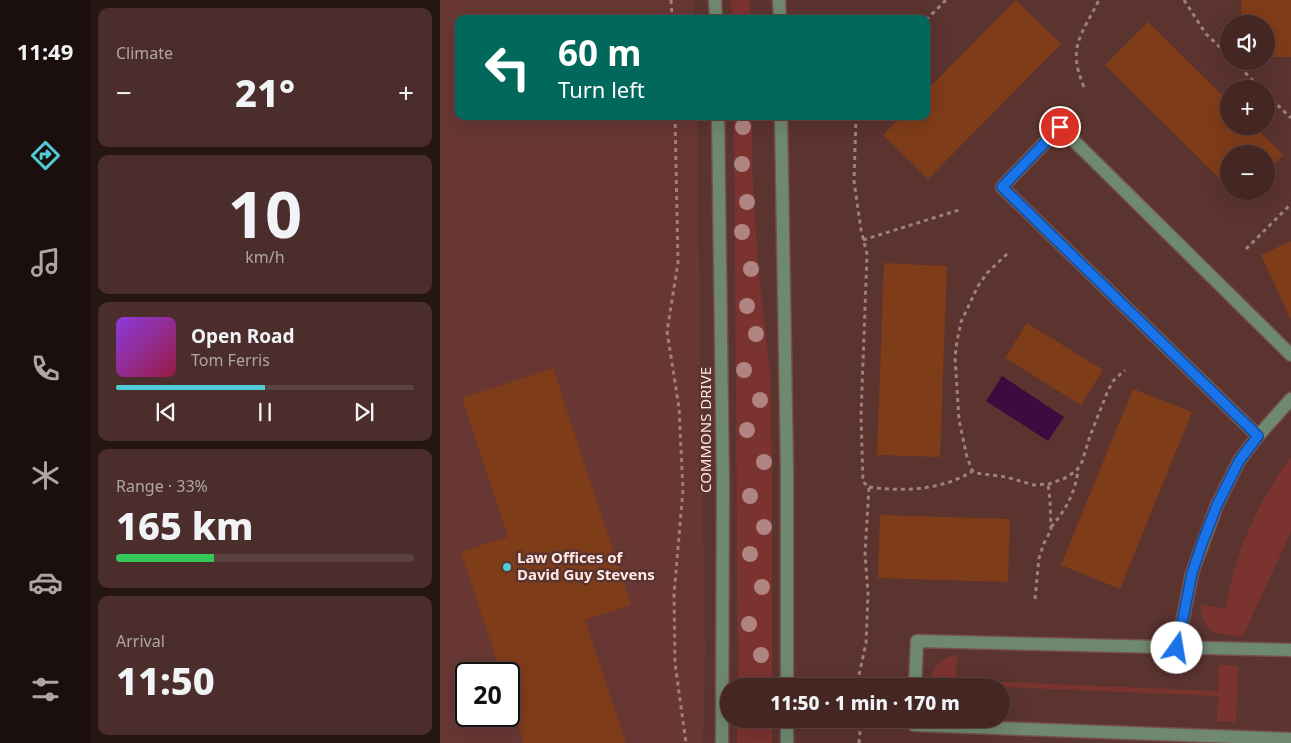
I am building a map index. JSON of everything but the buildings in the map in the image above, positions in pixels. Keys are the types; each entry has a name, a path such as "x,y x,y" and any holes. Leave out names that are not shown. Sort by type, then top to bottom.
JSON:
{"street":[{"path":"715,0 716,15"},
{"path":"779,0 780,15"},
{"name":"COMMONS DRIVE","path":"718,120 723,476 722,743"},
{"path":"781,120 787,470 787,678"},
{"path":"1258,436 1002,187 1060,127 1291,355"},
{"path":"1177,648 1192,573 1217,505 1239,461 1258,436 1291,399"},
{"path":"915,678 917,641 1291,650"},
{"path":"787,728 787,743"},
{"path":"995,728 1291,739"}],"path":[{"path":"671,0 672,15"},
{"path":"930,16 946,0"},
{"path":"1084,88 1075,61 1075,48 1099,0"},
{"path":"1184,0 1206,34 1220,47"},
{"path":"1243,70 1252,80"},
{"path":"1275,103 1291,118"},
{"path":"675,120 678,263 667,331 679,408 683,490 674,594 675,664 686,743"},
{"path":"856,120 854,181 867,254 861,416 862,482 869,487 906,490 929,487 960,479 973,471"},
{"path":"1246,248 1291,204"},
{"path":"863,240 962,209"},
{"path":"1007,254 987,273 978,286 961,322 957,341 955,357 959,420 967,458 973,471 1006,477 1034,485 1048,484 1065,478 1078,468 1082,462 1107,393 1113,381 1125,370"},
{"path":"1035,599 1040,558 1051,527 1069,502 1078,468"},
{"path":"1048,484 1051,527"},
{"path":"858,678 866,643 868,594 864,553 869,487"},
{"path":"859,743 860,728"}],"shaded area":[{"path":"440,0 694,0 695,15 455,15 455,120 697,120 705,652 703,743 440,743"},
{"path":"731,0 750,0 750,15 732,15"},
{"path":"734,120 752,120 752,165 758,265 770,374 772,678 738,678"},
{"path":"1002,376 1064,417 1048,441 986,401"},
{"path":"1291,457 1291,532 1243,636 1226,635 1213,631 1204,622 1201,604 1225,609 1234,569 1252,521 1266,495"},
{"path":"957,655 956,678 931,678 937,665 951,656"},
{"path":"1219,665 1238,666 1236,722 1217,721 1218,696 1010,687 1010,682 1218,691"},
{"path":"737,728 772,728 772,743 737,743"}],"place":[{"name":"Law Offices of David Guy Stevens","path":"507,567"}],"route":[{"path":"1060,127 1002,187 1258,436 1239,461 1217,505 1203,541 1192,573 1177,648"}]}
